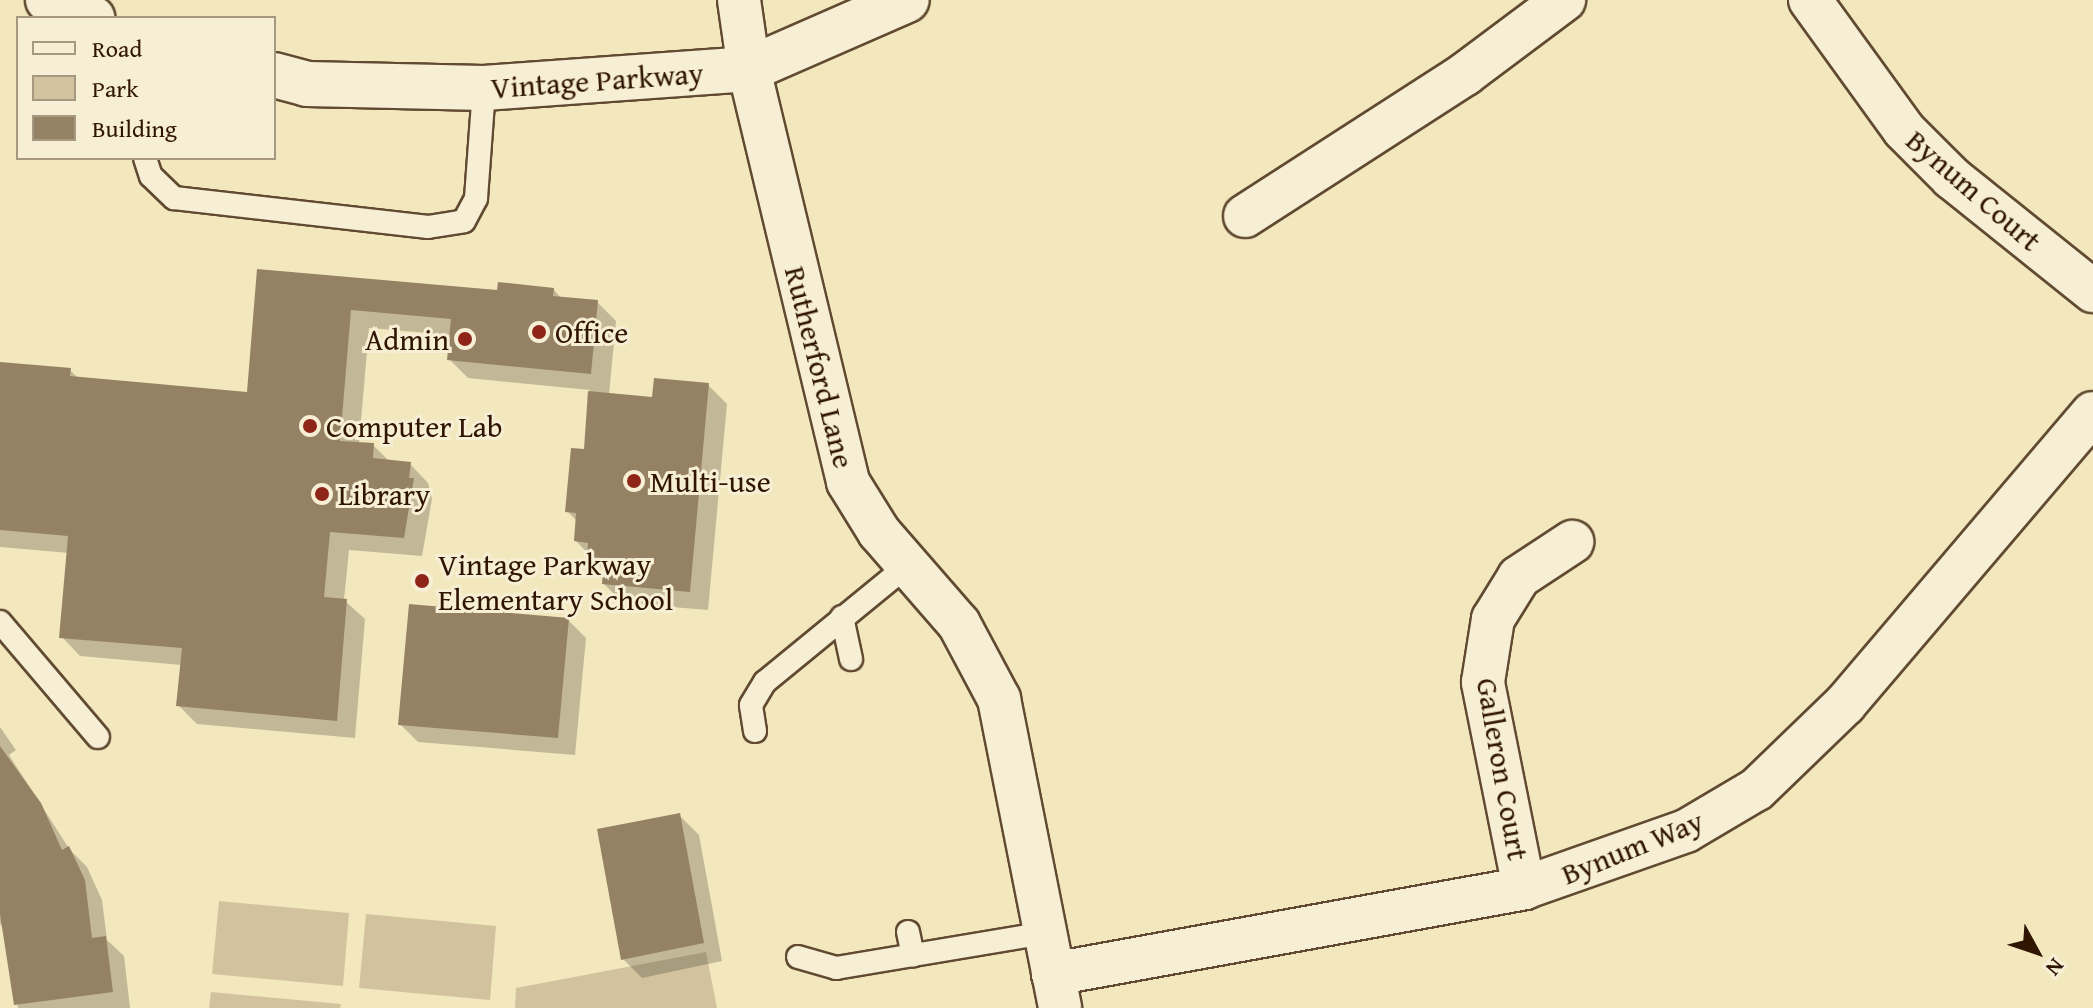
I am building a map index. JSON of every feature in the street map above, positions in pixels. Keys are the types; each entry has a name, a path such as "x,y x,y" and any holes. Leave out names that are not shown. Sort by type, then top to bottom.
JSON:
{"street":[{"path":"48,0 87,16"},
{"name":"Rutherford Lane","path":"739,0 749,69 848,482 879,532 959,624 999,699 1056,991"},
{"name":"Vintage Parkway","path":"276,76 307,84 484,88 749,69 907,0"},
{"path":"1245,216 1465,74 1564,0"},
{"name":"Bynum Court","path":"1810,0 1904,130 1952,178 2093,291"},
{"name":"Bynum Way","path":"1056,991 1524,888 1686,831 1757,789 1845,704 2093,413"},
{"name":"Galleron Court","path":"1524,888 1483,682 1493,619 1519,577 1572,542"}],"lane":[{"path":"146,160 151,176 174,198 428,227 464,221 476,198 484,88"},
{"path":"755,731 751,705 765,682 908,565"},
{"path":"842,617 851,659"},
{"path":"0,622 98,737"},
{"path":"908,932 913,955"},
{"path":"798,957 836,968 1045,933"}],"green space":[{"path":"219,901 349,913 343,986 212,974"},
{"path":"366,914 496,926 490,1000 359,988"},
{"path":"706,952 717,1008 515,1008 516,988"},
{"path":"211,992 341,1004 340,1008 209,1008"}],"building":[{"path":"257,269 497,290 498,282 554,288 553,296 598,300 591,374 447,360 451,319 351,310 340,441 374,443 373,458 411,462 409,478 414,478 404,538 330,532 324,597 347,599 337,721 176,706 182,648 59,638 68,536 0,530 0,362 71,368 70,376 247,392"},
{"name":"Multi-use","path":"654,378 709,383 690,592 602,584 604,558 587,557 588,543 574,541 576,513 565,512 571,448 584,449 588,391 652,397"},
{"path":"409,604 569,618 558,738 398,725"},
{"path":"0,746 41,803 62,850 69,846 85,880 92,938 106,936 113,992 14,1005 0,914"},
{"path":"680,813 704,943 621,960 597,829"}],"place":[{"name":"Office","path":"539,332"},
{"name":"Admin","path":"465,339"},
{"name":"Computer Lab","path":"310,426"},
{"name":"Multi-use","path":"634,481"},
{"name":"Library","path":"322,494"},
{"name":"Vintage Parkway Elementary School","path":"422,581"}]}
